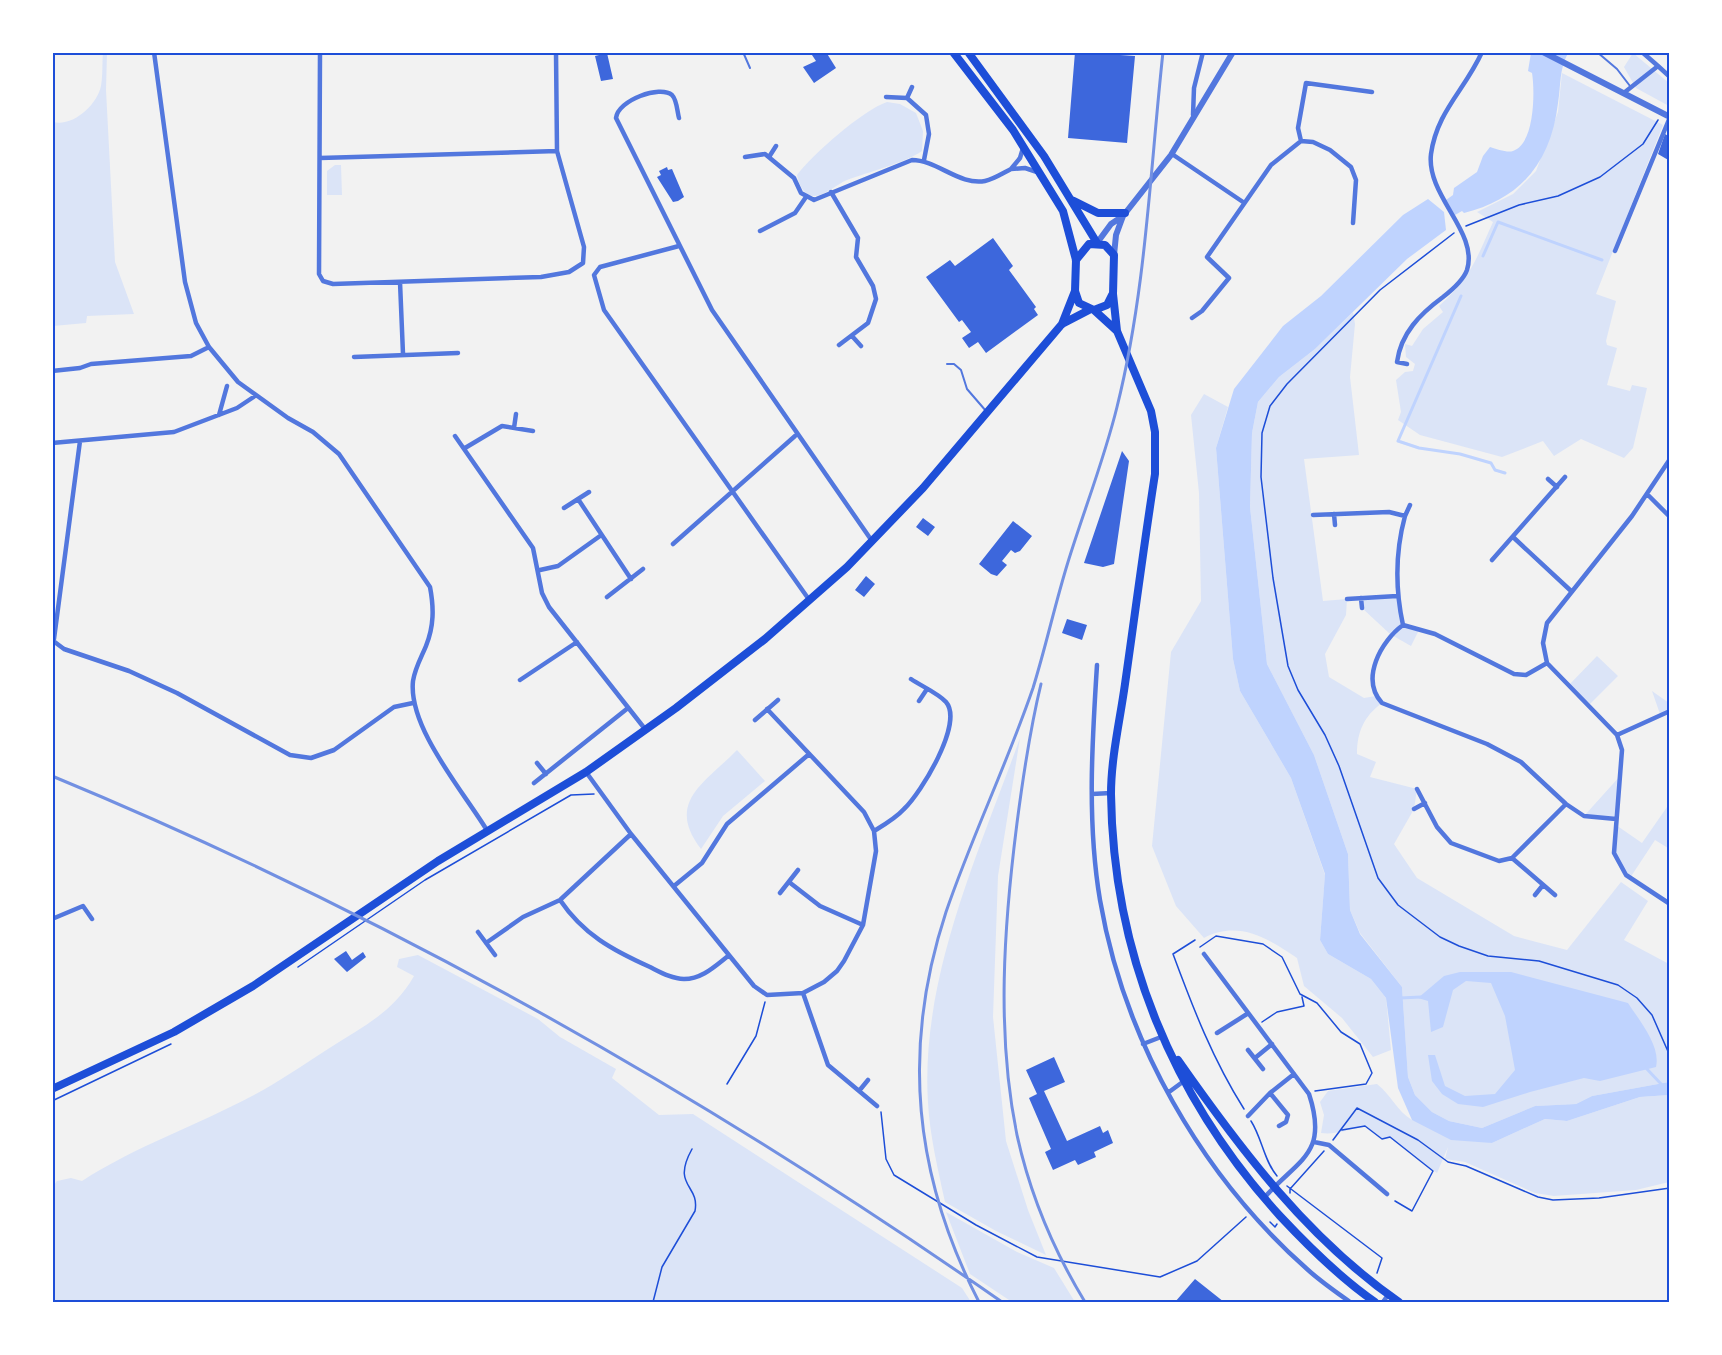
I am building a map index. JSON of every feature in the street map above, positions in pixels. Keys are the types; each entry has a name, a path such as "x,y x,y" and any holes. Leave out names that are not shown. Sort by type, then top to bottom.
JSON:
{"main road":[{"path":"52,1089 174,1032 253,986 390,893 586,772 745,655 810,601 923,488 988,414 1062,324 1075,291 1076,260 1066,219 1041,175 1023,146 953,52"},
{"path":"968,52 1023,125 1073,200 1097,243 1107,247 1114,255 1113,294 1118,333 1151,411 1155,432 1155,474 1111,793 1121,899 1142,978 1161,1037 1211,1131 1263,1198 1335,1271 1375,1302"},
{"path":"1073,200 1098,213 1126,212"},
{"path":"1076,260 1084,248 1097,243"},
{"path":"1075,291 1079,303 1092,310 1118,333"},
{"path":"1062,324 1107,305 1113,294"},
{"path":"1161,1037 1243,1150 1328,1247 1399,1302"}],"street":[{"path":"154,52 185,282 196,323 209,347 238,382 255,396 330,444 383,516 430,587 434,609 431,629 416,667 413,703 420,724 488,831"},
{"path":"320,52 319,274 323,281 333,284 541,277 569,272 583,263 584,248 557,151 556,52"},
{"path":"1193,118 1194,88 1203,52"},
{"path":"1097,243 1111,224 1126,212 1172,154 1233,52"},
{"path":"1407,364 1397,362 1399,348 1412,325 1456,286 1467,271 1469,256 1459,229 1438,192 1431,157 1438,123 1482,52"},
{"path":"1543,52 1570,66 1627,89 1670,117 1616,251"},
{"path":"1642,52 1670,77"},
{"path":"1627,89 1658,66"},
{"path":"1301,141 1298,128 1306,83 1372,92"},
{"path":"907,98 912,87"},
{"path":"679,118 674,98 670,93 660,92 626,101 618,109 616,118 672,225 679,246 712,310 872,541"},
{"path":"886,97 907,98 926,115 929,134 924,160"},
{"path":"1192,318 1203,311 1229,278 1207,258 1243,202 1271,165 1301,141 1313,142 1330,150 1351,167 1356,180 1353,223"},
{"path":"769,157 776,146"},
{"path":"1011,169 1020,158 1023,146"},
{"path":"320,158 557,151"},
{"path":"745,157 765,154 794,178 801,193 814,200 912,160 924,160 969,181 987,181 1011,169 1026,168 1041,175"},
{"path":"1172,154 1243,202"},
{"path":"831,192 858,238 856,257 873,286 876,299 867,323 839,345"},
{"path":"760,231 795,213 806,197"},
{"path":"1114,255 1116,235 1126,212"},
{"path":"679,246 609,262 595,270 595,284 609,318 810,601"},
{"path":"400,282 403,354"},
{"path":"852,336 861,346"},
{"path":"52,371 80,368 91,364 191,356 209,347"},
{"path":"354,357 458,353"},
{"path":"219,415 227,386"},
{"path":"52,442 174,432 219,415 250,401 255,396"},
{"path":"514,428 516,414"},
{"path":"465,448 502,426 533,431"},
{"path":"455,436 533,548 540,570 542,593 549,607 645,729"},
{"path":"673,544 795,436"},
{"path":"80,441 53,639 64,649 129,671 177,693 290,755 311,758 334,750 394,706 413,703"},
{"path":"1670,459 1647,494 1570,590 1547,623 1543,642 1547,663 1617,735 1622,750 1622,766 1614,854 1626,875 1670,904"},
{"path":"1492,560 1565,477"},
{"path":"1548,479 1557,487"},
{"path":"564,508 589,492"},
{"path":"1647,494 1670,517"},
{"path":"578,499 600,536 631,579"},
{"path":"1403,625 1397,596 1398,544 1410,505"},
{"path":"1313,515 1389,512 1405,516"},
{"path":"1334,514 1335,525"},
{"path":"540,570 558,566 600,536"},
{"path":"1513,537 1570,590"},
{"path":"607,597 644,569"},
{"path":"1347,599 1397,596"},
{"path":"1361,598 1362,608"},
{"path":"1403,625 1435,634 1514,674 1527,675 1547,663"},
{"path":"1403,625 1390,634 1379,652 1371,680 1376,696 1382,703 1487,744 1521,762 1566,804 1584,816 1595,819 1616,819"},
{"path":"520,680 577,642"},
{"path":"1097,665 1092,794 1100,899 1120,982 1143,1044 1204,1153 1251,1213 1307,1270 1350,1302"},
{"path":"874,831 903,810 916,795 949,735 951,718 947,702 911,679"},
{"path":"919,702 927,689"},
{"path":"755,720 778,700"},
{"path":"534,783 628,708"},
{"path":"586,772 631,834 753,986 767,995 803,993 837,972 863,925 876,851 874,831 864,812 767,710"},
{"path":"1617,735 1670,711"},
{"path":"674,886 702,863 727,824 808,755"},
{"path":"537,763 546,774"},
{"path":"1417,789 1437,827 1451,843 1499,861 1512,858 1566,804"},
{"path":"1092,794 1111,793"},
{"path":"1414,809 1425,803"},
{"path":"486,943 523,917 560,900 631,834"},
{"path":"1512,858 1555,895"},
{"path":"780,893 798,870"},
{"path":"789,882 820,906 863,925"},
{"path":"1534,895 1543,885"},
{"path":"560,900 572,919 611,950 669,976 684,979 696,977 728,956"},
{"path":"52,919 83,906 92,919"},
{"path":"478,932 495,955"},
{"path":"1204,954 1309,1094 1315,1112 1314,1142 1308,1156 1263,1198"},
{"path":"803,993 828,1065 877,1106"},
{"path":"1217,1033 1247,1014"},
{"path":"1143,1044 1161,1037"},
{"path":"1255,1058 1272,1044"},
{"path":"1248,1050 1263,1069"},
{"path":"1248,1116 1270,1092 1294,1074"},
{"path":"859,1091 868,1080"},
{"path":"1169,1092 1184,1081"},
{"path":"1270,1092 1288,1115 1286,1122 1279,1126"},
{"path":"1314,1142 1329,1145 1387,1194"},
{"path":"1383,1302 1388,1295"}],"lane":[{"path":"743,52 750,68"},
{"path":"1597,52 1617,69 1627,89"},
{"path":"947,364 954,364 961,370 967,389 988,414"}],"path":[{"path":"1658,121 1643,144 1600,177 1558,196 1519,205 1459,229 1380,290 1287,384 1270,406 1262,433 1261,477 1273,578 1288,666 1298,690 1339,766 1378,878 1398,905 1440,937 1459,946 1488,956 1539,961 1618,985 1637,998 1652,1015 1670,1056"},
{"path":"334,943 395,901 571,795 598,795 600,792"},
{"path":"1200,947 1216,936 1263,944 1282,957 1302,996 1304,1006 1277,1012 1257,1026"},
{"path":"1195,940 1173,954 1206,1039 1224,1078 1258,1131 1274,1172"},
{"path":"728,1084 756,1036 767,995"},
{"path":"1302,996 1317,1003 1341,1032 1360,1044 1372,1073 1366,1084 1319,1089 1309,1094"},
{"path":"877,1106 880,1109 886,1159 894,1175 969,1221 1037,1257 1160,1277 1197,1261 1251,1213"},
{"path":"1288,1201 1290,1189 1329,1145 1356,1107 1418,1140 1448,1162 1466,1166 1526,1193 1553,1200 1633,1195 1670,1188"},
{"path":"1341,1130 1365,1126 1382,1139 1390,1137 1433,1170 1412,1211 1395,1201"},
{"path":"653,1302 662,1267 695,1211 697,1202 684,1181 683,1170 692,1149"},
{"path":"1281,1180 1382,1258 1374,1278"},
{"path":"1269,1221 1275,1227 1282,1218"}],"shaded area":[{"path":"103,53 107,53 106,90 115,262 134,314 87,316 86,323 53,326 53,122 61,123 76,118 95,100 101,86"},
{"path":"1633,53 1669,83 1669,106 1636,88 1624,67"},
{"path":"1562,73 1663,125 1596,294 1616,301 1606,341 1607,345 1617,348 1607,385 1630,391 1632,385 1647,388 1633,448 1624,458 1581,439 1554,456 1543,441 1502,457 1420,435 1398,420 1401,412 1396,380 1405,372 1413,371 1415,364 1406,357 1405,344 1412,346 1423,329 1443,312 1439,306 1450,296 1471,268 1493,222 1477,212 1513,194 1536,171 1558,112"},
{"path":"887,102 900,104 916,113 923,131 922,151 896,163 847,180 822,194 814,196 804,191 797,175 804,166 852,123"},
{"path":"335,165 341,165 342,195 327,195 327,171"},
{"path":"1353,312 1355,324 1350,377 1359,455 1304,459 1323,601 1347,599 1346,615 1325,654 1329,677 1364,698 1376,696 1382,703 1370,713 1363,725 1358,739 1357,754 1376,762 1370,777 1417,789 1414,809 1394,844 1417,878 1514,936 1567,950 1621,882 1648,901 1624,940 1669,964 1669,1082 1592,1096 1576,1104 1535,1106 1482,1128 1449,1121 1432,1112 1415,1095 1408,1077 1402,987 1360,933 1350,910 1348,854 1314,755 1267,664 1250,507 1252,433 1258,402 1279,377 1315,349"},
{"path":"1204,394 1228,407 1216,448 1233,659 1240,691 1291,778 1325,875 1320,940 1328,954 1371,979 1386,998 1391,1050 1373,1057 1342,1018 1304,986 1297,958 1264,938 1241,931 1217,933 1204,938 1176,906 1152,846 1171,652 1201,601 1199,493 1191,415"},
{"path":"1397,596 1403,625 1420,628 1411,646 1390,634 1362,608 1361,598"},
{"path":"1597,656 1618,676 1588,706 1568,686"},
{"path":"1652,691 1669,703 1669,711 1660,714"},
{"path":"1020,738 998,876 993,1017 1006,1141 1028,1210 1046,1255 996,1231 945,1202 932,1141 928,1103 928,1056 933,1010 943,963 971,871"},
{"path":"737,750 765,781 723,816 701,849 691,833 687,818 688,806 702,783"},
{"path":"1621,775 1616,819 1584,816"},
{"path":"1667,807 1669,809 1668,848 1655,840 1630,878 1614,853 1616,825 1642,843"},
{"path":"418,955 538,1019 560,1037 616,1069 612,1078 659,1115 693,1114 962,1288 971,1302 53,1302 52,1188 57,1181 71,1178 82,1181 145,1146 233,1106 282,1079 387,1010 406,989 414,976 397,967 399,959"},
{"path":"1377,1084 1412,1120 1492,1143 1545,1119 1567,1121 1640,1097 1669,1095 1669,1182 1636,1190 1554,1196 1535,1193 1465,1162 1445,1159 1448,1147 1437,1173 1390,1138 1382,1139 1365,1126 1321,1133 1324,1115 1320,1102 1328,1091"},
{"path":"946,1212 1017,1252 1054,1268 1075,1302 1012,1302 970,1274"}],"water":[{"path":"1531,53 1568,53 1562,71 1554,124 1548,143 1530,175 1517,188 1484,207 1464,213 1462,211 1455,215 1446,200 1453,195 1454,188 1477,172 1483,156 1490,147 1513,151 1526,138 1533,103 1532,73 1528,71"},
{"path":"1428,199 1444,212 1446,230 1407,259 1315,349 1279,377 1258,402 1252,433 1250,507 1267,664 1314,755 1348,854 1350,910 1360,934 1402,987 1408,1077 1415,1095 1432,1112 1449,1121 1482,1128 1535,1106 1576,1104 1592,1096 1669,1082 1669,1095 1640,1097 1567,1121 1545,1119 1492,1143 1451,1140 1412,1120 1398,1088 1386,998 1371,979 1328,954 1320,940 1325,874 1291,778 1240,691 1233,659 1216,448 1234,389 1283,326 1321,296 1403,215"},
{"path":"1460,972 1511,972 1628,1003 1652,1042 1657,1059 1656,1067 1600,1081 1584,1078 1483,1107 1458,1104 1442,1094 1432,1081 1428,1055 1435,1055 1445,1086 1465,1096 1495,1094 1515,1070 1505,1016 1491,983 1466,981 1453,990 1443,1027 1431,1032 1428,1001 1418,998 1444,976"}],"building":[{"path":"810,52 826,52 836,68 814,83 803,67 816,61"},
{"path":"1075,52 1135,56 1127,143 1068,138"},
{"path":"607,53 613,79 601,81 595,56"},
{"path":"1665,134 1670,137 1670,161 1658,154"},
{"path":"667,167 668,170 672,169 684,197 678,201 673,202 657,177 661,175 659,171"},
{"path":"993,238 1013,266 1009,270 1036,307 1034,309 1038,315 986,353 978,342 969,348 962,338 971,332 962,320 959,322 926,277 950,260 955,266"},
{"path":"1122,451 1129,461 1114,564 1103,567 1084,563"},
{"path":"923,518 935,527 928,536 916,527"},
{"path":"1013,521 1032,536 1020,551 1015,553 1011,550 1002,561 1007,565 997,576 991,574 979,564"},
{"path":"866,576 875,584 864,597 855,590"},
{"path":"1067,619 1087,625 1082,640 1062,633"},
{"path":"346,951 352,960 363,952 366,957 347,972 334,959"},
{"path":"1054,1057 1065,1082 1044,1091 1067,1141 1100,1126 1103,1133 1108,1130 1113,1143 1094,1152 1096,1157 1078,1165 1075,1160 1053,1170 1045,1152 1051,1149 1029,1098 1037,1094 1026,1070"},
{"path":"1195,1279 1224,1302 1175,1302"}],"waterway":[{"path":"1483,256 1498,222 1602,260"},
{"path":"1461,296 1398,441 1419,448 1460,454 1491,463 1495,470 1505,473"},
{"path":"1400,998 1421,997"},
{"path":"1646,1068 1662,1085"}],"railway":[{"path":"979,1302 957,1255 940,1207 928,1159 921,1111 920,1062 923,1013 932,963 946,912 1033,688 1068,562 1117,407 1127,363 1141,275 1163,52"},
{"path":"1041,684 1024,771 1009,900 1004,979 1006,1058 1017,1135 1029,1179 1053,1242 1085,1302"},
{"path":"52,776 177,830 300,888 422,949 542,1014 776,1152 1002,1302"}]}
